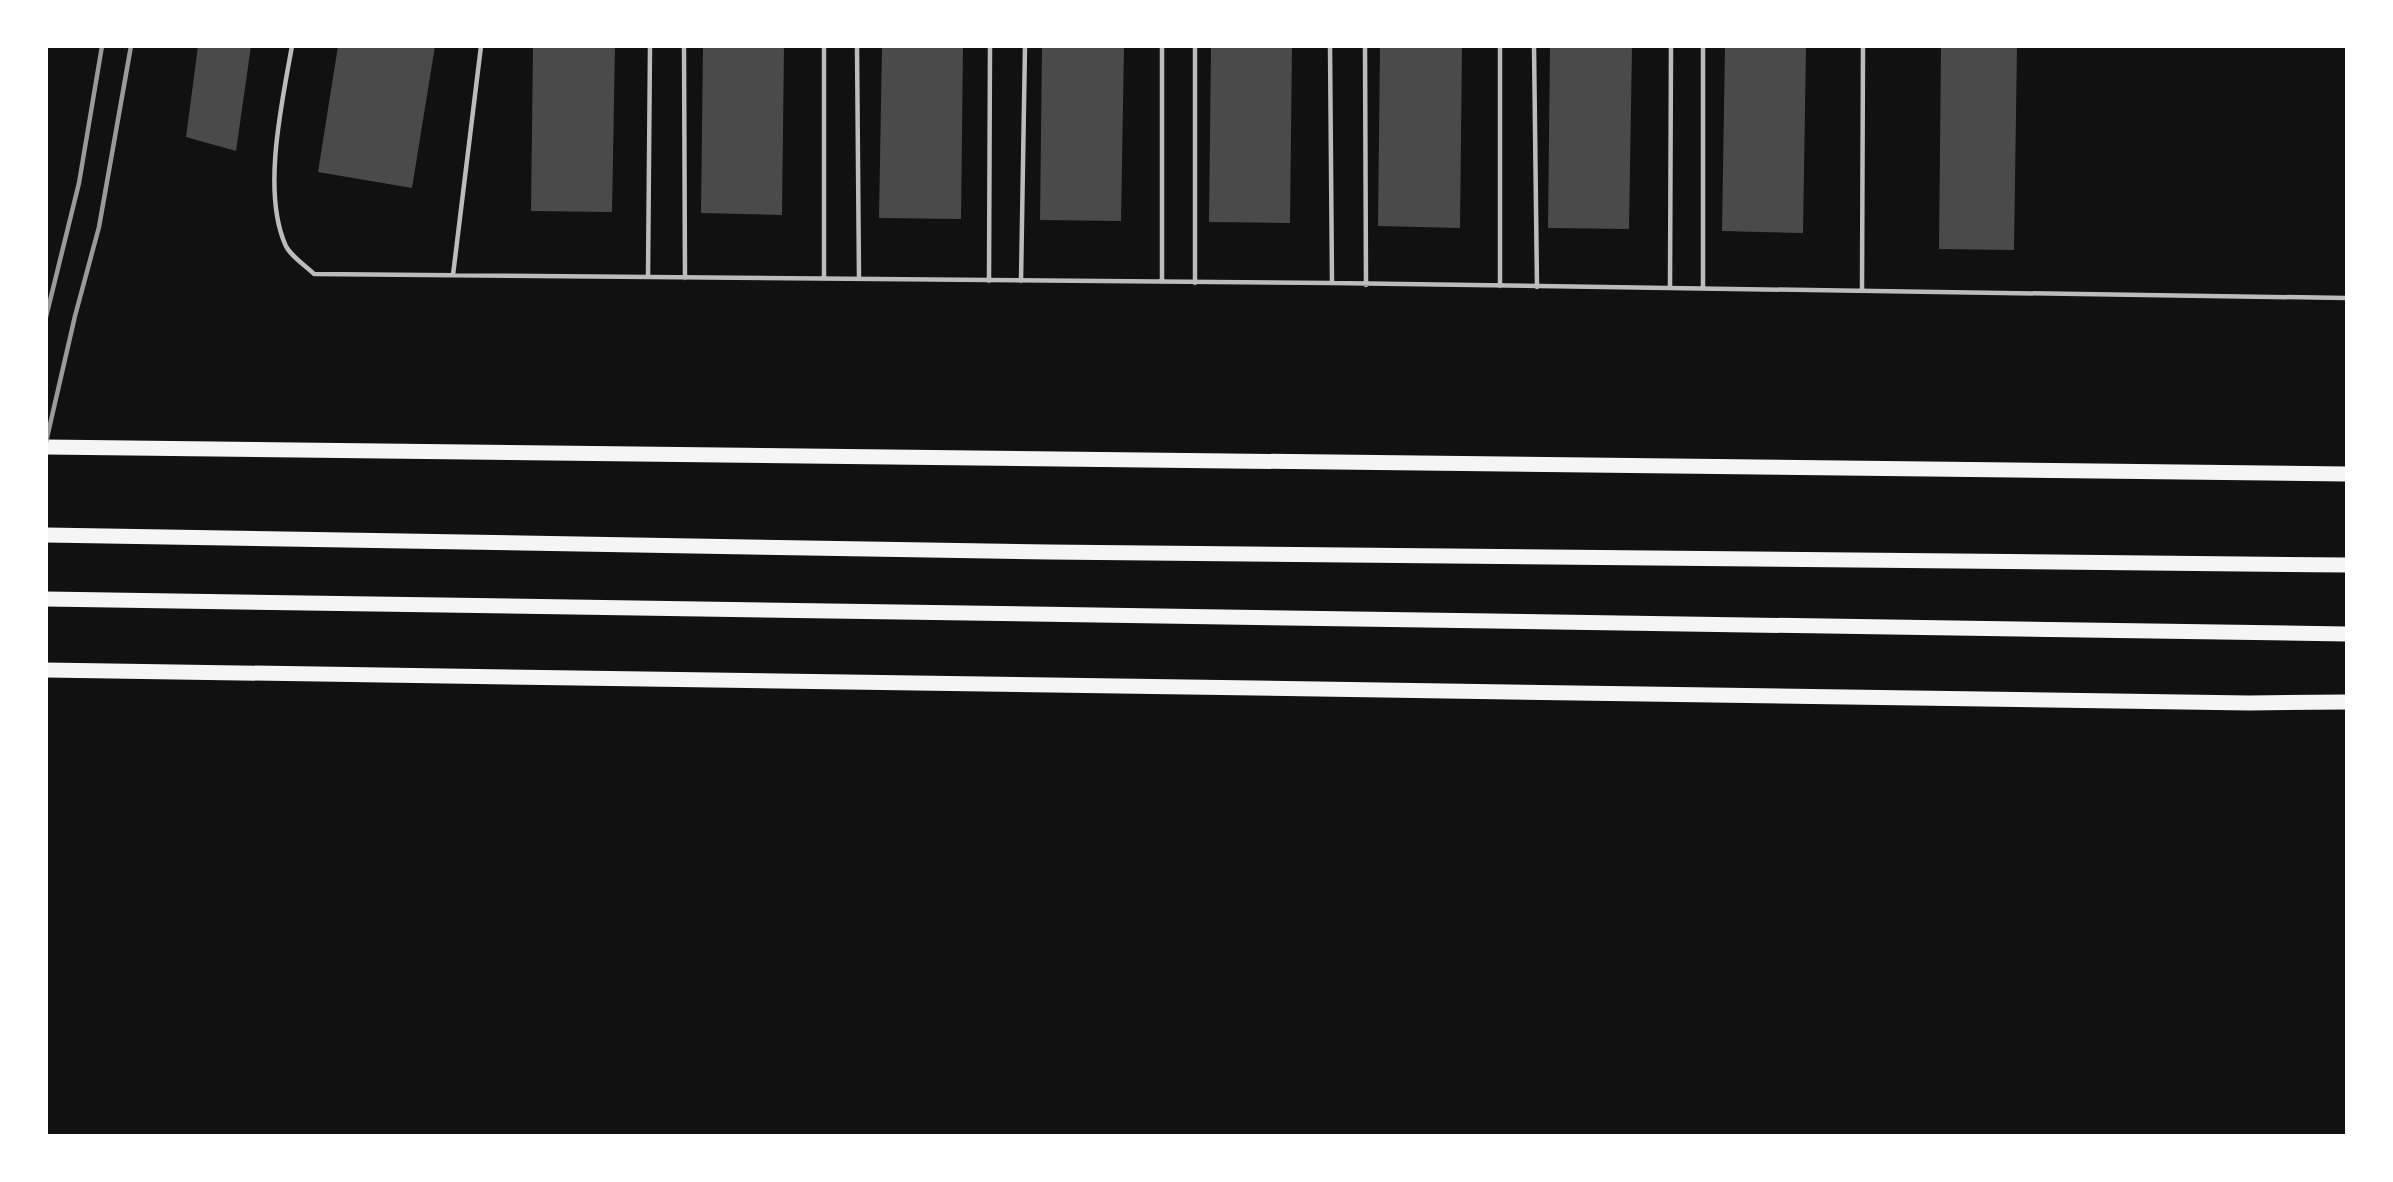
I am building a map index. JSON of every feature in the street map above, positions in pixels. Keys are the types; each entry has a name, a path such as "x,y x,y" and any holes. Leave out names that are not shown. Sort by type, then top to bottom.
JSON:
{"main road":[{"path":"46,447 2346,474"},
{"path":"46,535 1025,551 2346,565"},
{"path":"46,599 2346,634"},
{"path":"46,670 2249,703 2346,702"}],"lane":[{"path":"292,46 280,112 273,198 285,246 314,274 1332,283 2346,298"},
{"path":"453,275 481,46"},
{"path":"648,277 650,46"},
{"path":"684,46 685,278"},
{"path":"824,46 824,279"},
{"path":"857,46 859,279"},
{"path":"989,281 990,46"},
{"path":"1021,281 1025,46"},
{"path":"1162,46 1162,282"},
{"path":"1195,46 1195,283"},
{"path":"1330,46 1332,283"},
{"path":"1365,46 1366,285"},
{"path":"1500,46 1500,286"},
{"path":"1534,46 1537,287"},
{"path":"1670,288 1671,46"},
{"path":"1703,46 1703,288"},
{"path":"1862,290 1863,46"}],"building":[{"path":"198,46 251,46 236,151 186,137"},
{"path":"338,46 435,46 412,188 318,172"},
{"path":"533,46 615,46 612,212 531,211"},
{"path":"703,46 784,46 782,215 701,213"},
{"path":"882,46 963,46 961,219 879,218"},
{"path":"1042,46 1124,46 1121,221 1040,220"},
{"path":"1211,46 1292,46 1290,223 1209,222"},
{"path":"1380,46 1462,46 1460,228 1378,226"},
{"path":"1550,46 1632,46 1629,229 1548,228"},
{"path":"1725,46 1806,46 1803,233 1722,231"},
{"path":"1941,46 2017,46 2014,250 1939,249"}],"railway":[{"path":"46,317 79,183 102,46"},
{"path":"46,442 75,316 99,227 131,46"}]}
